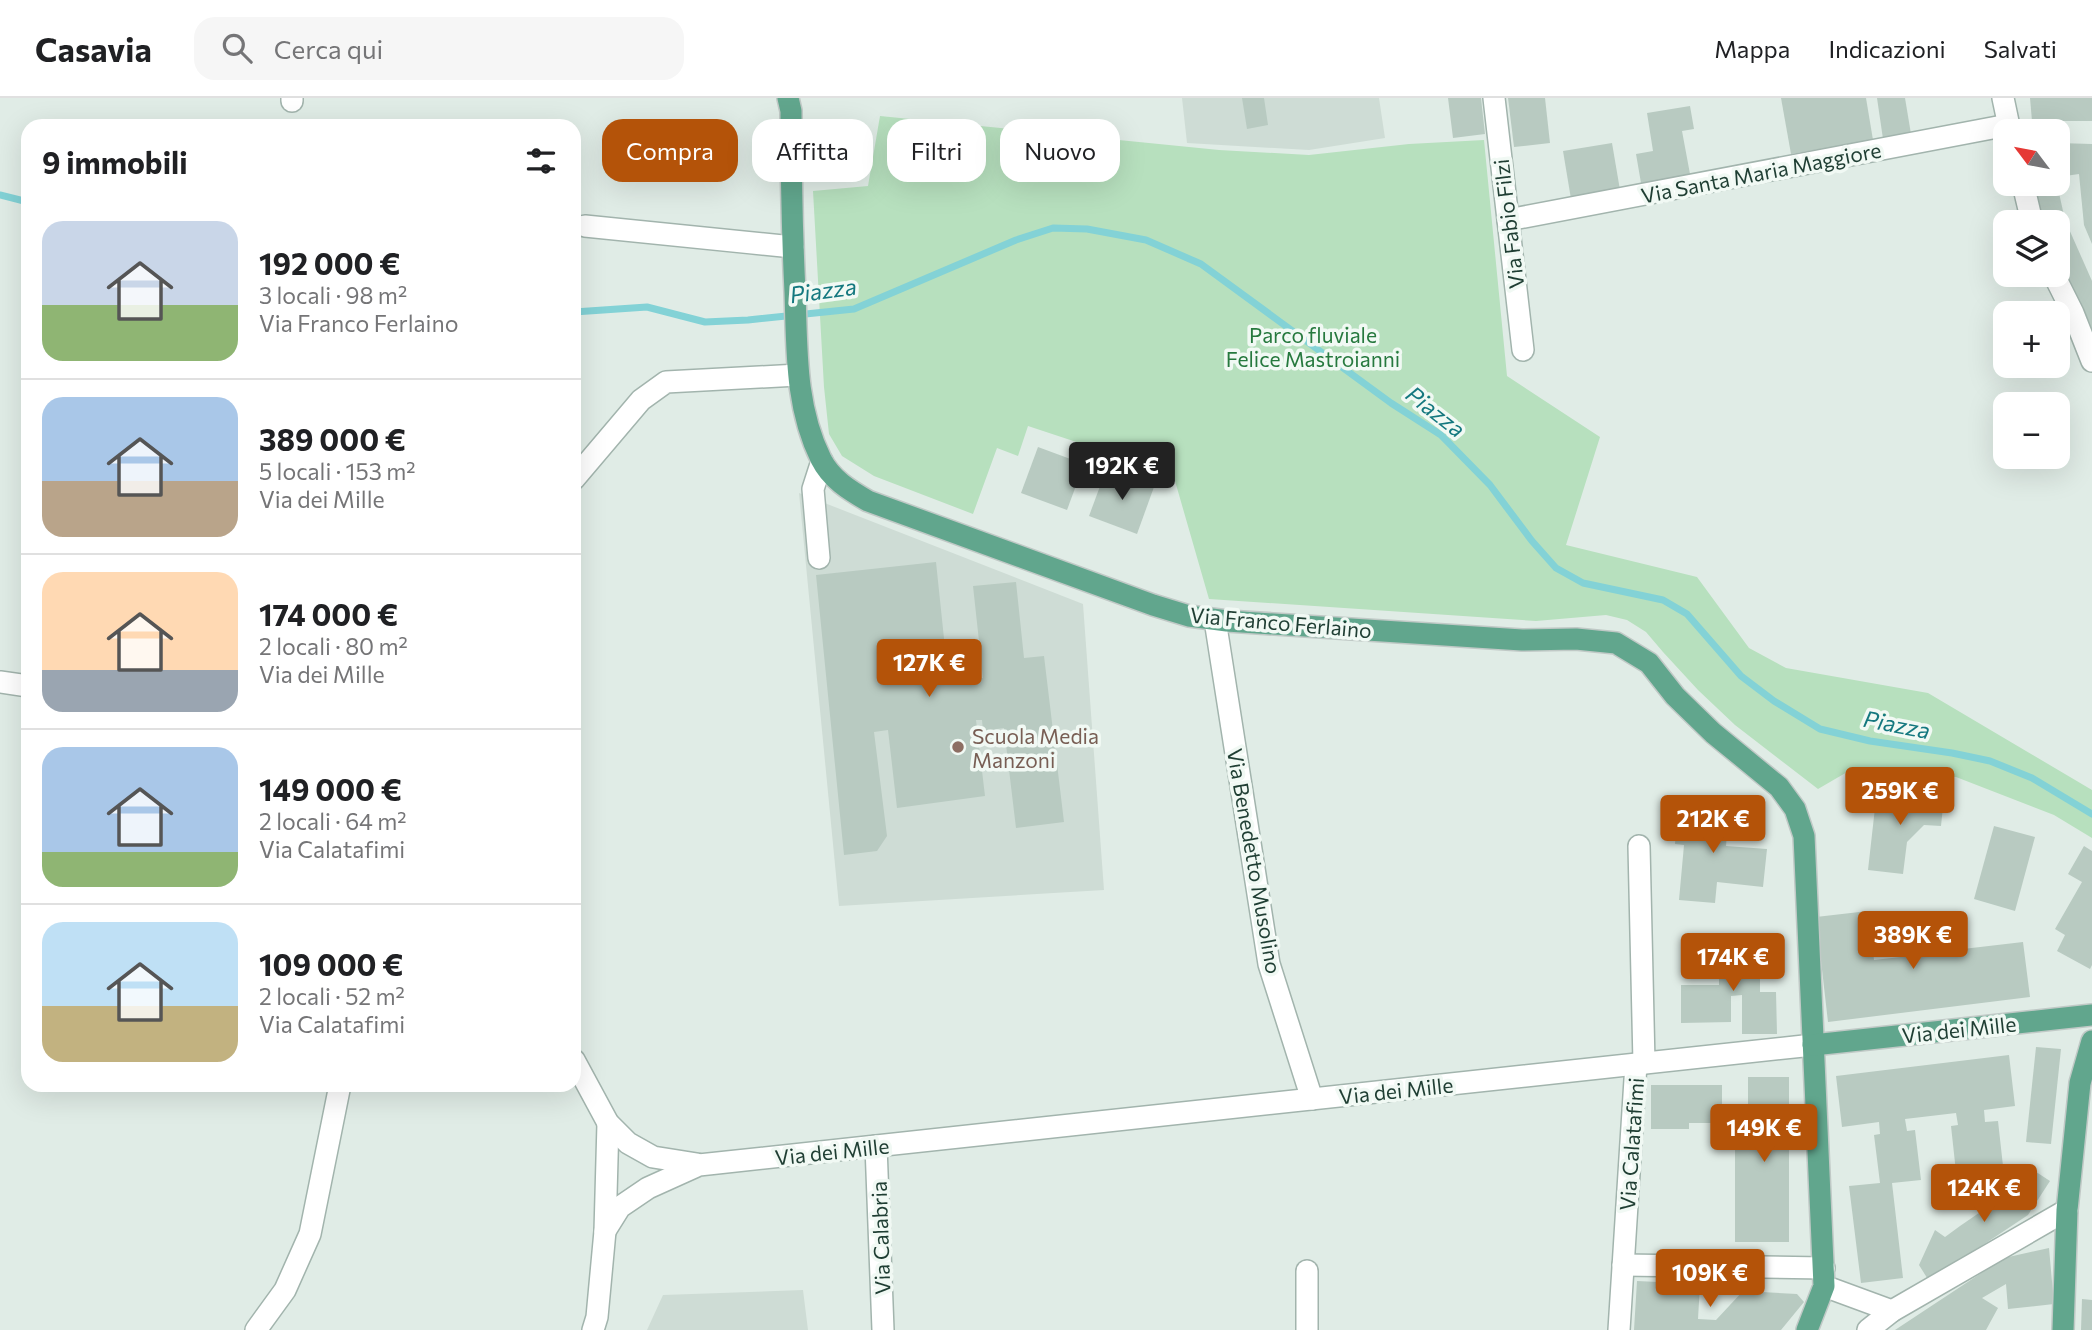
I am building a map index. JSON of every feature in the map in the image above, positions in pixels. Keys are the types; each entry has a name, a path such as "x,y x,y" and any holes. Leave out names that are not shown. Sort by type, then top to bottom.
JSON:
{"main road":[{"name":"Via Franco Ferlaino","path":"788,98 791,111 798,375 810,431 822,461 841,486 867,501 1189,616 1215,620 1508,639 1576,639 1615,643 1649,663 1713,733 1779,786 1795,808 1804,836 1824,1277"},
{"name":"Via dei Mille","path":"1813,1045 2092,1015"},
{"path":"2063,1330 2067,1210 2080,1083 2092,1041"},
{"path":"1807,1330 1824,1277"}],"street":[{"name":"Via Fabio Filzi","path":"1494,98 1523,350"},
{"path":"2003,98 2007,119"},
{"name":"Via Santa Maria Maggiore","path":"1508,220 1993,131"},
{"path":"585,226 793,247"},
{"path":"2060,287 2092,361"},
{"path":"581,471 641,400 666,382 798,375"},
{"path":"819,558 813,488 822,461"},
{"name":"Via Benedetto Musolino","path":"1215,620 1269,964 1312,1099"},
{"path":"0,682 21,685"},
{"name":"Via Calatafimi","path":"1619,1330 1640,1064 1639,846"},
{"name":"Via dei Mille","path":"699,1165 1813,1045"},
{"path":"581,1073 608,1123 628,1143 653,1157 699,1165"},
{"path":"256,1330 285,1290 310,1234 339,1092"},
{"path":"593,1330 597,1317 605,1231 608,1123"},
{"name":"Via Calabria","path":"876,1146 883,1330"},
{"path":"605,1231 620,1207 648,1188 699,1165"},
{"path":"1868,1330 1892,1311 2067,1210"},
{"path":"1623,1265 1824,1277 1892,1311"},
{"path":"1307,1271 1307,1330"}],"shaded area":[{"path":"1182,98 1379,98 1385,138 1309,150 1187,143"},
{"name":"Scuola Media Manzoni","path":"799,493 1083,604 1104,890 839,906"},
{"path":"803,1290 808,1330 647,1330 663,1295"}],"green space":[{"name":"Parco fluviale Felice Mastroianni","path":"880,116 910,119 887,119 887,182 986,182 986,127 1000,128 1000,182 1120,182 1120,140 1219,150 1309,155 1409,144 1484,140 1507,376 1600,437 1566,545 1697,577 1749,648 1786,668 1928,693 2092,790 2092,838 2054,815 1956,777 1854,768 1818,789 1735,725 1698,690 1646,632 1627,620 1606,615 1536,621 1209,599 1173,474 1028,426 1018,456 997,448 973,514 874,476 842,456 829,434 813,191 868,186 869,182 873,182 873,157"}],"building":[{"path":"1242,98 1264,98 1268,125 1247,129"},
{"path":"1448,98 1481,98 1485,134 1453,138"},
{"path":"1508,98 1545,98 1550,143 1514,147"},
{"path":"1781,98 1866,98 1873,140 1791,154"},
{"path":"1877,98 1905,98 1911,134 1883,139"},
{"path":"2030,98 2092,98 2092,121 2032,119"},
{"path":"1690,106 1694,129 1682,131 1690,174 1641,183 1636,154 1653,151 1647,113"},
{"path":"1612,143 1620,190 1571,199 1563,151"},
{"path":"2070,143 2092,144 2092,244 2084,225 2079,174 2070,175"},
{"path":"2031,196 2060,196 2063,210 2035,210"},
{"path":"2070,231 2092,281 2092,345 2067,287 2070,287"},
{"path":"1038,447 1084,464 1067,510 1021,493"},
{"path":"1106,470 1154,487 1137,534 1089,516"},
{"path":"936,562 945,648 971,645 975,679 983,678 973,586 1016,582 1024,658 1044,656 1064,822 1016,828 1004,728 983,731 982,720 976,720 985,796 897,808 888,730 874,732 887,836 877,851 844,855 816,575"},
{"path":"1877,790 1944,797 1941,826 1924,825 1907,842 1903,874 1868,870"},
{"path":"1678,804 1729,809 1726,846 1767,849 1763,887 1717,882 1715,903 1679,900 1684,845 1675,844"},
{"path":"1994,826 2035,837 2015,911 1974,899"},
{"path":"2084,846 2092,851 2090,969 2057,951 2065,935 2055,929 2082,882 2068,874"},
{"path":"1868,911 1874,960 1918,955 1915,928 1960,923 1963,949 2023,942 2030,997 1828,1022 1816,917"},
{"path":"1760,944 1760,992 1776,992 1777,1034 1742,1034 1742,995 1731,996 1731,1022 1681,1023 1681,985 1719,985 1719,945"},
{"path":"2036,1047 2061,1049 2051,1144 2026,1142"},
{"path":"2009,1055 2015,1106 1984,1110 1985,1122 1998,1121 2003,1166 1956,1172 1951,1126 1958,1125 1956,1113 1905,1119 1907,1131 1915,1130 1921,1180 1892,1183 1903,1278 1861,1283 1849,1186 1880,1183 1874,1135 1880,1134 1879,1122 1842,1127 1836,1076"},
{"path":"1748,1077 1789,1077 1789,1242 1735,1242 1735,1126 1748,1125"},
{"path":"1651,1085 1722,1085 1722,1123 1689,1123 1689,1129 1651,1129"},
{"path":"2027,1166 2050,1181 2028,1215 1929,1281 1919,1265 1935,1230 1945,1237 1992,1204 1986,1194 2011,1191"},
{"path":"2049,1248 2054,1304 2008,1309 2006,1284 1982,1298 1998,1308 1986,1330 1895,1330 2004,1258"},
{"path":"1637,1281 1700,1284 1698,1319 1716,1320 1743,1291 1797,1294 1804,1302 1781,1330 1634,1330"},
{"path":"2082,1299 2092,1300 2092,1330 2081,1330"}],"waterway":[{"name":"Piazza","path":"0,195 21,200"},
{"name":"Piazza","path":"581,312 647,307 705,322 854,309 1016,240 1053,228 1087,229 1146,240 1201,264 1391,403 1441,435 1490,485 1556,568 1583,583 1663,600 1687,614 1741,676 1774,701 1820,729 1870,741 1990,761 2032,778 2092,814"}],"place":[{"name":"Scuola Media Manzoni","path":"958,747"}]}
